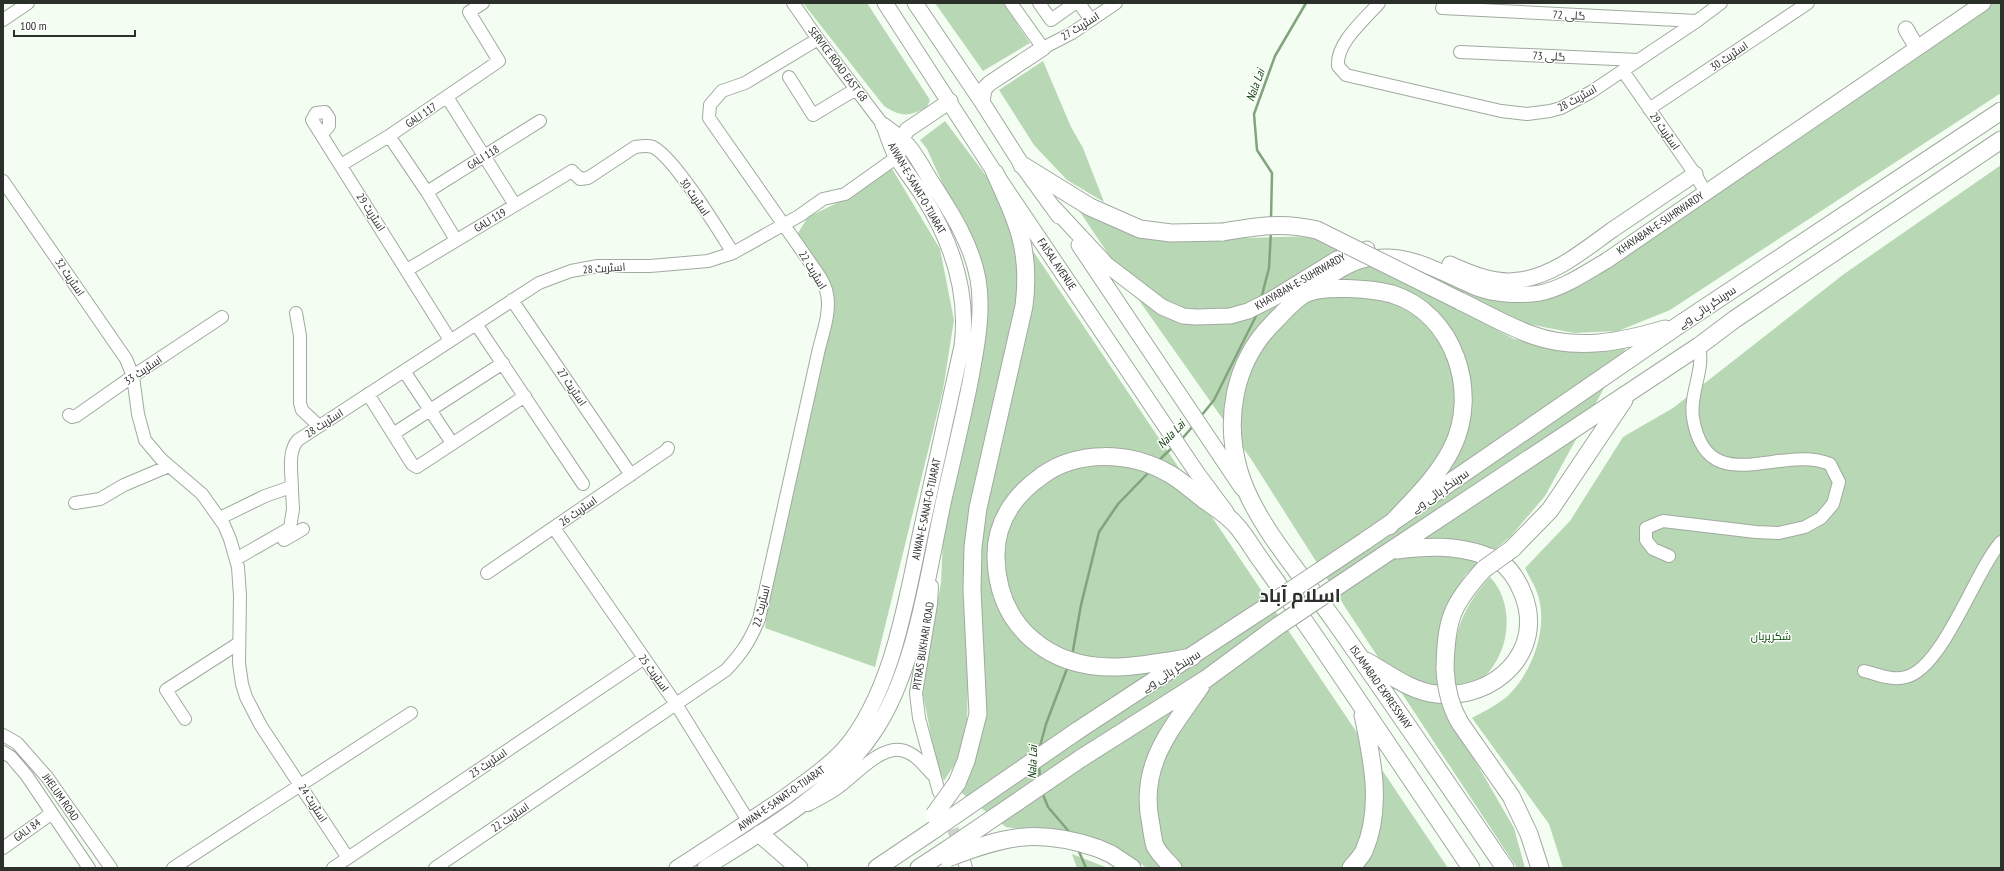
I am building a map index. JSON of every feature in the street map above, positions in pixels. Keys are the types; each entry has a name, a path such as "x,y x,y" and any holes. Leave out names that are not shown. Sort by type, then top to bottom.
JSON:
{"highway":[{"name":"سرینگر ہائی وے","path":"878,868 906,849 935,822 1192,657 1389,526 1679,325 2001,111"},
{"name":"سرینگر ہائی وے","path":"920,868 948,853 1080,759 1206,679 1278,626 1699,346 1735,319 2001,140"},
{"path":"1022,165 1090,207 1140,228 1171,233 1223,232 1276,224 1298,225 1317,230 1516,329 1534,336 1572,343 1594,344 1630,339 1679,325"},
{"path":"935,822 957,783 966,761 978,714 972,590 973,547 978,508 1024,306 1027,282 1025,254 1016,219 995,173"},
{"path":"1305,285 1367,289 1396,296 1411,303 1436,324 1445,335 1458,362 1462,376 1463,404 1462,420 1454,445 1448,457 1389,526"},
{"name":"ISLAMABAD EXPRESSWAY","path":"1305,285 1258,338 1243,366 1233,400 1233,445 1240,474 1255,508 1294,567 1361,657 1505,868"},
{"path":"1540,868 1529,834 1511,796 1460,724 1452,710 1446,683 1445,642 1451,614 1464,591 1484,569 1512,549 1550,510 1628,393"},
{"path":"1192,657 1117,667 1085,665 1072,662 1048,652 1028,637 1020,628 1006,606 1001,593 997,570 998,535 1008,510 1024,490 1044,474 1066,463 1095,457 1127,457 1167,472 1233,522 1302,618 1471,868"},
{"path":"1361,657 1412,688 1436,694 1462,694 1493,682 1512,666 1523,651 1530,628 1527,604 1519,584 1510,571 1497,560 1467,549 1440,546 1386,554"},
{"path":"1173,868 1155,846 1149,816 1148,784 1156,756 1172,728 1206,679"},
{"path":"1351,868 1364,852 1372,824 1374,802 1374,769 1360,705"},
{"path":"754,828 800,868"},
{"path":"948,853 1020,836 1050,836 1098,848 1111,854 1132,868"}],"main road":[{"name":"FAISAL AVENUE","path":"885,3 995,173 1197,473 1233,522"},
{"path":"914,3 966,78 1022,165 1054,208 1255,508"},
{"name":"KHAYABAN-E-SUHRWARDY","path":"1054,208 1107,265 1162,307 1183,316 1210,318 1230,316 1248,311 1367,259 1385,257 1414,260 1478,288 1494,292 1512,295 1540,293 1569,282 1606,261 1983,3"},
{"path":"1906,29 1917,48"},
{"path":"966,78 989,77 1034,50 1043,48"},
{"path":"982,102 984,89 990,82 1043,48"},
{"path":"899,148 907,130 950,102"},
{"name":"AIWAN-E-SANAT-O-TIJARAT","path":"677,868 754,828 785,817 846,767 861,750 887,710 896,693 918,620 977,348 980,303 978,280 965,239 957,222 929,191 884,125"},
{"name":"KHAYABAN-E-SUHRWARDY","path":"1305,285 1337,259 1368,248 1386,247 1418,251 1483,277 1502,281 1519,281 1535,277 1567,262 1695,174"},
{"name":"AIWAN-E-SANAT-O-TIJARAT","path":"705,868 827,766 844,749 854,736 875,699 890,662 911,580 962,346 965,325 959,272 940,225 929,191"},
{"path":"890,662 904,667"}],"street":[{"path":"3,20 28,3"},
{"name":"GALI 117","path":"340,165 389,136 499,61 469,12 483,3"},
{"name":"SERVICE ROAD EAST G8","path":"793,3 818,39 884,125"},
{"path":"1011,3 1043,48"},
{"path":"1039,3 1051,20 1075,3"},
{"path":"1079,3 1091,20"},
{"name":"اسٹریٹ 27","path":"1043,48 1072,33 1116,3"},
{"name":"اسٹریٹ 28","path":"1379,3 1343,44 1338,53 1338,66 1346,75 1501,111 1538,114 1550,112 1572,102 1697,21 1720,3"},
{"name":"اسٹریٹ 30","path":"1649,109 1808,3"},
{"name":"گلی 72","path":"1442,8 1697,21"},
{"name":"اسٹریٹ 22","path":"435,868 726,670 742,654 759,619 827,312 827,294 820,278 784,224 709,118 710,105 722,92 745,83 818,39"},
{"name":"گلی 73","path":"1460,52 1638,60"},
{"name":"اسٹریٹ 29","path":"1622,71 1695,174 1706,192"},
{"path":"789,77 813,115 856,89"},
{"path":"447,97 515,205"},
{"name":"اسٹریٹ 29","path":"322,134 329,126 329,118 325,112 316,113 312,120 450,340"},
{"name":"GALI 118","path":"427,192 540,121"},
{"path":"389,136 427,192 456,240"},
{"name":"اسٹریٹ 30","path":"572,171 580,179 588,178 636,147 642,145 650,146 661,153 685,180 733,253"},
{"name":"اسٹریٹ 28","path":"292,490 292,452 294,445 319,426 539,283 571,271 598,266 650,266 708,261 733,253 784,224 823,198 844,194 899,148"},
{"name":"GALI 119","path":"407,270 572,171"},
{"name":"اسٹریٹ 32","path":"3,181 126,359 133,376 138,414 145,440 152,450 202,494 220,518 224,525 237,563"},
{"name":"اسٹریٹ 27","path":"512,300 631,475"},
{"path":"296,313 300,336 300,403 302,410 319,426"},
{"name":"اسٹریٹ 33","path":"69,415 72,417 76,416 219,319"},
{"path":"476,324 583,484"},
{"path":"1669,556 1653,549 1646,540 1646,528 1663,521 1779,533 1805,527 1821,518 1833,504 1839,482 1830,464 1818,459 1786,459 1737,466 1720,463 1707,452 1697,435 1693,417 1701,358 1699,346"},
{"path":"393,434 502,363"},
{"path":"404,371 452,443"},
{"path":"368,394 393,434 417,467 525,396"},
{"name":"اسٹریٹ 26","path":"487,573 668,448"},
{"path":"75,503 100,499 124,485 169,466"},
{"path":"220,518 273,493 288,488 292,490 293,509 290,528 237,563"},
{"name":"اسٹریٹ 25","path":"554,528 643,659 676,704 754,828"},
{"path":"237,563 303,529"},
{"path":"1864,671 1893,678 1905,678 1918,672 1933,655 1957,621 1992,552 2001,542"},
{"name":"PITRAS BUKHARI ROAD","path":"934,545 931,604 916,693 919,718 934,776 940,792"},
{"name":"اسٹریٹ 24","path":"237,563 240,603 240,670 246,697 262,726 348,858"},
{"path":"185,719 166,690 239,643"},
{"name":"اسٹریٹ 23","path":"334,868 643,659"},
{"path":"173,868 411,713"},
{"name":"JHELUM ROAD","path":"3,735 17,743 30,756 111,868"},
{"path":"785,817 826,796 870,761 891,750 899,750 914,755 934,776"},
{"name":"JHELUM ROAD","path":"3,752 11,757 27,776 89,868"},
{"path":"44,801 58,793"},
{"name":"GALI 84","path":"3,848 52,813"}],"green space":[{"path":"803,3 867,3 930,100 927,107 915,113 900,114 884,106"},
{"path":"935,3 1003,3 1030,43 983,71"},
{"path":"1990,3 2001,3 2001,93 1670,310 1618,331 1574,333 1523,323 1467,296 1410,263 1547,296"},
{"path":"1043,61 1071,127 1083,148 1104,202 1067,180 1034,145 999,90"},
{"path":"945,121 990,181 1010,226 1019,281 1012,332 987,438 968,682 967,722 959,758 944,781 936,762 923,694 929,647 941,583 943,538 984,299 978,251 954,209 927,149 920,140"},
{"name":"شکرپریاں","path":"2001,165 2001,868 1563,868 1549,824 1472,718 1500,702 1514,689 1523,677 1536,649 1540,633 1540,604 1535,587 1525,568 1570,521 1623,437 1673,408 1844,274"},
{"path":"891,167 940,249 954,320 943,390 875,667 765,628 771,581 833,316 798,233 808,217 839,202"},
{"path":"1072,200 1171,240 1318,236 1514,339 1587,351 1626,348 1545,496 1511,536 1466,574 1447,604 1440,625 1437,645 1437,671 1444,707 1514,828 1525,868 1517,868 1347,610 1251,459 1143,306"},
{"path":"1029,245 1448,868 1147,868 1114,846 1006,827 959,791 980,736 978,596 981,522"},
{"path":"1490,577 1498,587 1506,612 1507,625 1501,651 1496,662 1485,676 1455,689 1454,656 1463,616 1479,590"},
{"path":"1072,854 1108,868 1077,868"}],"waterway":[{"name":"Nala Lai","path":"1271,220 1272,173 1257,150 1254,114 1275,56 1306,3"},
{"name":"Nala Lai","path":"1261,299 1269,268 1271,231"},
{"name":"Nala Lai","path":"1201,416 1214,400 1257,314"},
{"name":"Nala Lai","path":"1180,441 1194,425"},
{"name":"Nala Lai","path":"1157,462 1174,446"},
{"name":"Nala Lai","path":"1072,656 1081,605 1099,532 1118,504 1150,471"},
{"name":"Nala Lai","path":"1039,750 1046,724 1068,666"},
{"name":"Nala Lai","path":"1039,765 1040,780"},
{"name":"Nala Lai","path":"1042,792 1048,807 1071,834"},
{"name":"Nala Lai","path":"1078,849 1086,868"}],"tunnel":[{"path":"947,812 960,849"}],"district":[{"name":"اسلام آباد","path":"1300,595"}]}
